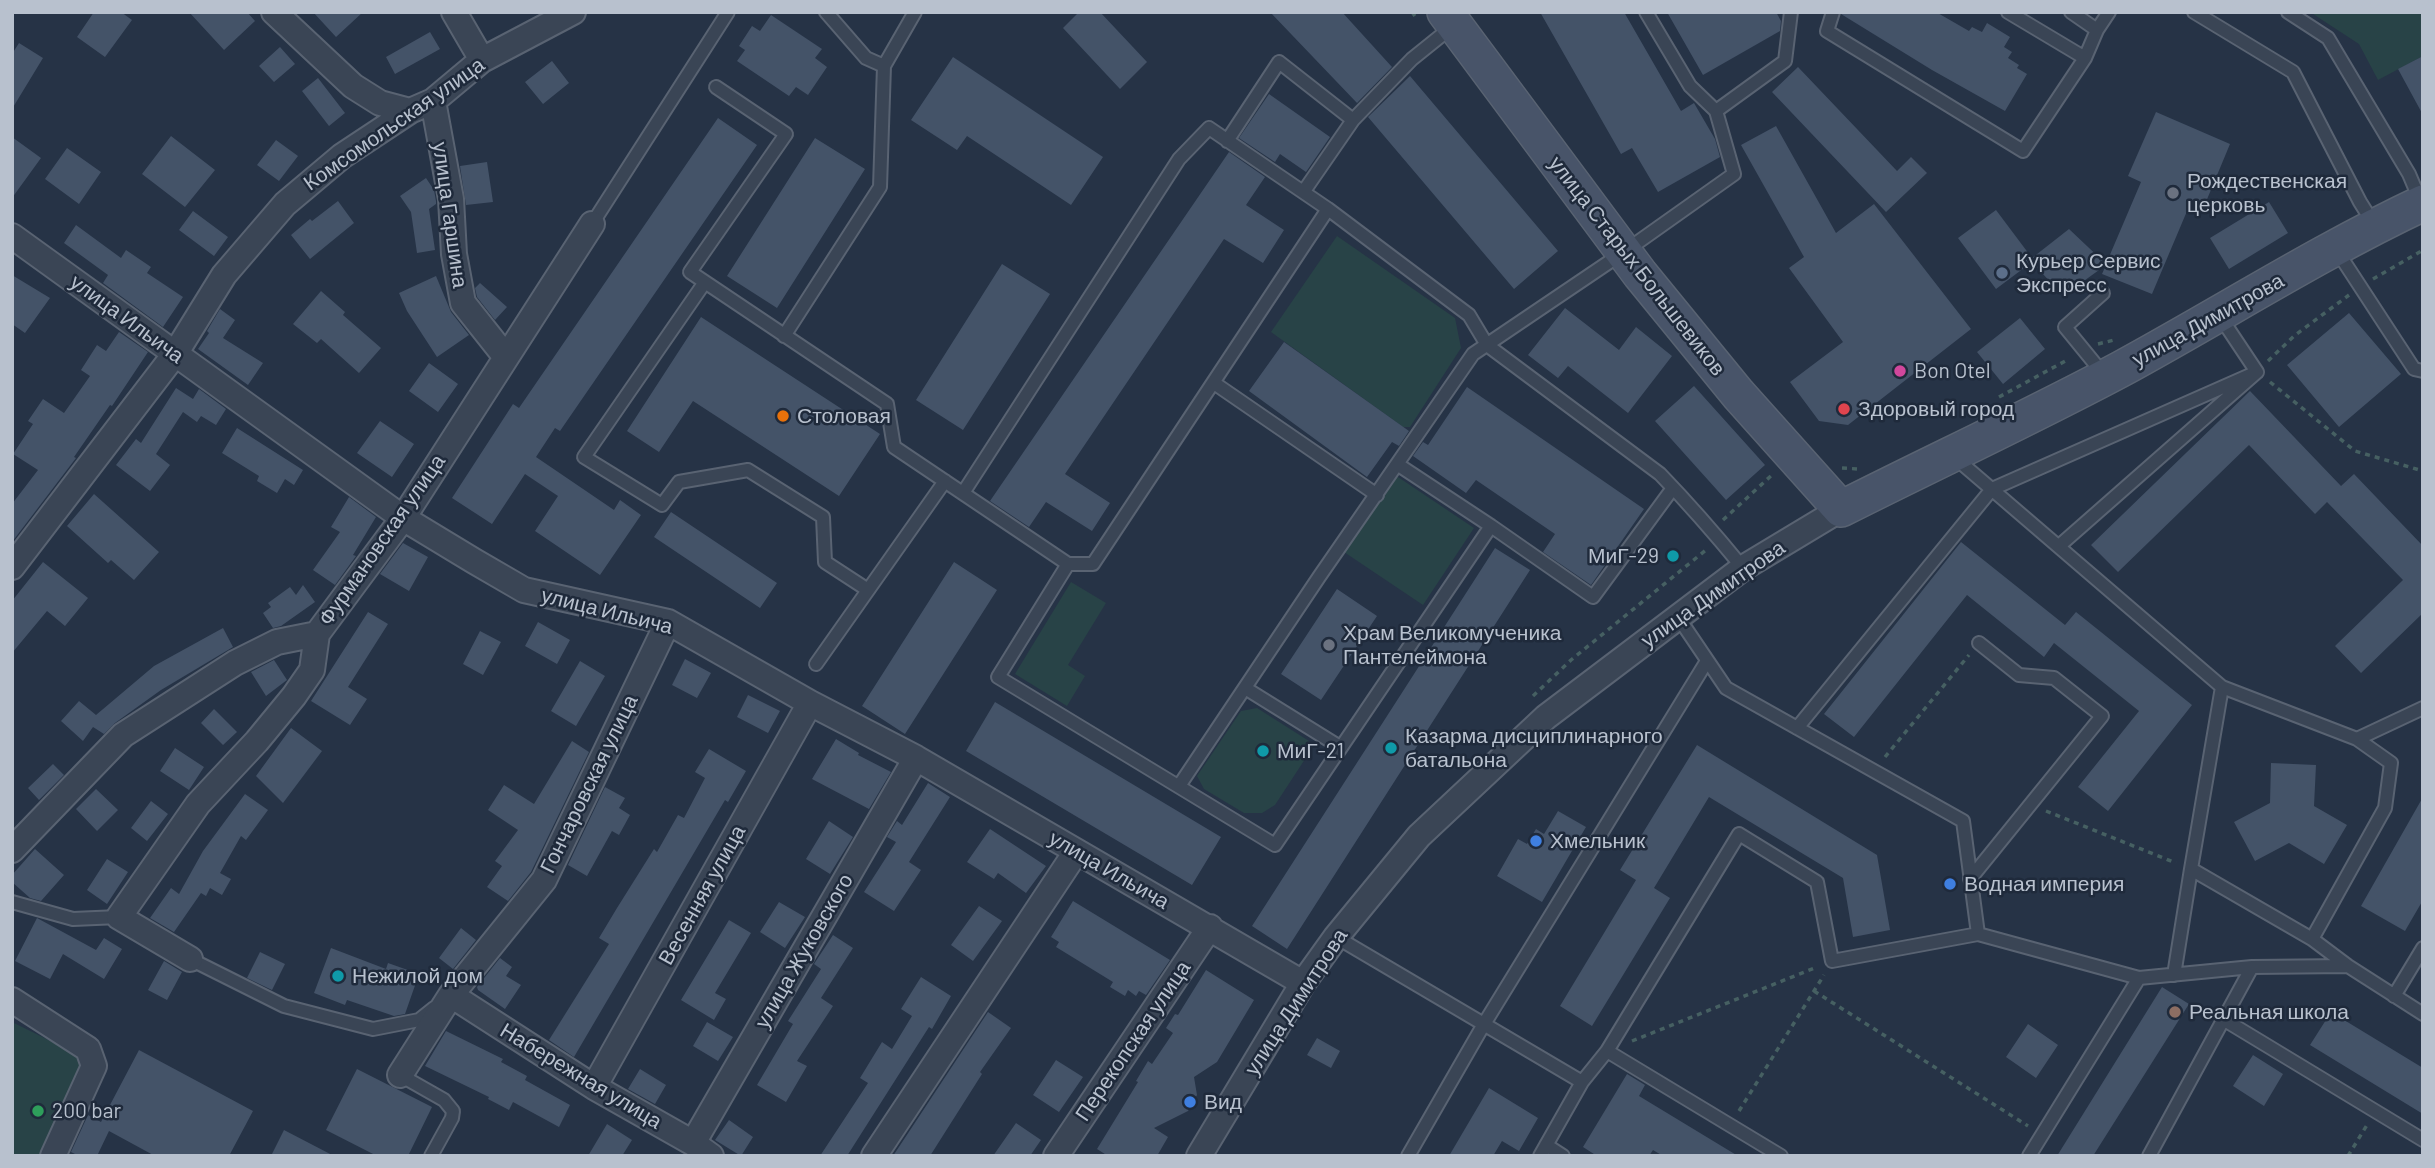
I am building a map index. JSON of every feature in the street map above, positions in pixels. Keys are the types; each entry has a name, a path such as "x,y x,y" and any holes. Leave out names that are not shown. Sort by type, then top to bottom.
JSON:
{"street":[{"path":"274,12 353,86 380,103 410,111"},
{"path":"454,12 482,60"},
{"name":"Комсомольская улица","path":"12,568 22,539 175,354 224,275 285,204 342,156 410,111 433,101 482,60 573,12"},
{"name":"улица Старых Большевиков","path":"1449,19 1624,252 1738,394 1841,509"},
{"name":"улица Гаршина","path":"433,101 451,199 454,254 463,303 505,356"},
{"name":"улица Димитрова","path":"1199,1156 1303,983 1336,937 1419,836 1546,717 1743,568 1841,509 2105,377 2375,226 2422,203"},
{"name":"Фурмановская улица","path":"119,917 198,804 257,741 312,670 317,634 403,518 592,224"},
{"name":"улица Ильича","path":"12,236 403,518 524,590 668,622 810,703 916,758 1303,983"},
{"name":"Гончаровская улица","path":"400,1075 451,995 544,880 668,622"},
{"path":"12,850 123,735 235,663 277,642 317,634"},
{"name":"Весенняя улица","path":"594,1087 810,703"},
{"name":"улица Жуковского","path":"697,1151 916,758"},
{"path":"874,1156 1076,852"},
{"path":"119,917 190,959"},
{"name":"Перекопская улица","path":"1056,1156 1210,927"},
{"name":"Набережная улица","path":"451,995 697,1151"},
{"path":"12,1000 88,1049 94,1066 53,1156"}],"lane":[{"path":"592,224 728,12"},
{"path":"825,12 866,58 884,66"},
{"path":"785,336 880,187 884,66 915,12"},
{"path":"1179,786 1473,354 1734,174 1716,111 1690,86 1646,12"},
{"path":"1716,111 1785,61 1791,12"},
{"path":"1833,12 1827,31 2023,151 2085,58 2097,30 2109,12"},
{"path":"2008,12 2085,58"},
{"path":"2071,12 2097,30"},
{"path":"2194,12 2293,72 2375,226"},
{"path":"2288,12 2328,38 2409,174 2422,203"},
{"path":"1304,191 1353,120 1449,19"},
{"path":"1227,141 1279,62 1353,120"},
{"path":"716,87 786,134 690,272 887,404 894,447 1068,564 1093,564 1328,209"},
{"path":"962,493 1179,159 1209,128 1304,191 1469,315 1487,345 1660,474 1706,522 1743,568"},
{"path":"2335,248 2414,369 2423,372"},
{"path":"705,282 584,457 662,505 679,482 748,470 823,517 825,562 868,590"},
{"path":"2103,293 2065,327 2105,377"},
{"path":"2219,315 2257,372"},
{"path":"1797,728 1992,489 2257,372"},
{"path":"2059,546 2257,372"},
{"path":"1214,383 1377,495"},
{"path":"1950,453 2222,687 2357,739 2391,763 2385,808 2312,939"},
{"path":"1397,464 1593,597 1672,488"},
{"path":"816,664 945,481"},
{"path":"1068,564 998,677 1275,845 1491,526"},
{"path":"1678,617 1726,688 1963,821 1978,934"},
{"path":"1970,879 2102,716 2054,678 2019,675 1979,643"},
{"path":"1408,1156 1484,1024 1707,661"},
{"path":"2174,975 2222,687"},
{"path":"1245,688 1340,747"},
{"path":"2357,739 2423,708"},
{"path":"1563,1156 1543,1151 1582,1082 1607,1051 1739,834 1817,882 1832,961 1978,934 2139,978 2252,967 2348,966"},
{"path":"2191,869 2312,939 2348,966 2423,1014"},
{"path":"12,902 73,919 119,917"},
{"path":"1336,937 1582,1082"},
{"path":"2394,996 2423,948"},
{"path":"190,959 284,1006 373,1029 419,1020 451,995"},
{"path":"2149,1156 2252,967"},
{"path":"2029,1156 2139,978"},
{"path":"2223,1019 2423,1140"},
{"path":"1607,1051 1781,1156"},
{"path":"400,1075 444,1100 453,1111 452,1118 431,1156"}],"path":[{"path":"2423,250 2360,286 2294,336 2257,372 2355,451 2423,471"},
{"path":"1873,771 1979,643"},
{"path":"2030,805 2191,869"},
{"path":"1730,1125 1832,961"},
{"path":"1607,1051 1832,961"},
{"path":"1814,991 2042,1135"},
{"path":"2348,1156 2375,1111"}],"green space":[{"path":"2310,12 2423,12 2423,56 2378,80 2359,44"},
{"path":"1337,236 1455,318 1461,348 1410,427 1403,427 1271,332"},
{"path":"1395,475 1474,528 1423,605 1344,552"},
{"path":"1071,582 1106,603 1068,665 1085,676 1067,706 1015,674"},
{"path":"1257,708 1309,741 1311,750 1275,805 1262,813 1244,813 1204,789 1197,776 1241,711"},
{"name":"200 bar","path":"12,1022 79,1055 86,1070 40,1156 12,1156"}],"building":[{"path":"94,12 121,12 132,20 105,57 77,37"},
{"path":"189,12 247,12 255,21 224,50"},
{"path":"313,12 363,12 336,37"},
{"path":"1079,12 1100,12 1147,62 1120,89 1063,28"},
{"path":"1270,12 1342,12 1392,67 1357,103"},
{"path":"1540,12 1624,12 1681,111 1694,103 1715,139 1720,157 1658,192 1632,148 1621,154"},
{"path":"1667,12 1776,12 1781,21 1780,31 1703,75"},
{"path":"1936,12 1969,31 1972,27 1982,32 1987,23 2010,37 2004,47 2012,52 2008,58 2027,74 2005,111 1932,70 1841,14"},
{"path":"771,15 822,49 815,58 827,67 808,95 796,87 789,96 737,61 745,50 739,46 752,26 760,31"},
{"path":"430,32 440,49 395,74 386,57"},
{"path":"19,43 43,58 12,109 12,54"},
{"path":"280,47 295,64 274,82 259,66"},
{"path":"2423,56 2423,115 2398,69"},
{"path":"953,57 1103,157 1071,205 967,136 957,150 911,120"},
{"path":"552,61 569,83 543,104 525,82"},
{"path":"1798,67 1897,171 1911,157 1927,173 1886,212 1772,92"},
{"path":"1410,76 1558,251 1514,289 1368,117"},
{"path":"318,78 345,113 329,126 302,91"},
{"path":"1269,94 1330,137 1306,172 1280,154 1275,162 1239,138"},
{"name":"Рождественская церковь","path":"2156,112 2230,144 2203,209 2190,204 2152,294 2102,274 2106,265 2063,296 2032,262 1996,289 1958,238 1996,210 2032,258 2069,229 2106,264 2141,182 2128,176"},
{"path":"718,118 757,145 560,431 555,428 536,457 614,510 620,500 641,515 600,575 535,531 558,496 525,474 492,524 452,498 513,404 519,408"},
{"path":"1776,126 1836,233 1874,204 1971,329 1848,425 1819,421 1790,382 1843,342 1789,268 1804,257 1741,145"},
{"path":"171,136 215,170 185,207 142,174"},
{"path":"12,137 41,158 12,198"},
{"path":"815,138 865,169 777,308 727,276"},
{"path":"276,140 298,156 279,181 257,165"},
{"path":"67,148 101,172 79,204 45,179"},
{"path":"1229,152 1265,177 1246,205 1284,230 1263,263 1224,239 1065,474 1110,503 1092,531 1046,502 1029,527 990,501"},
{"path":"487,162 493,202 466,205 460,166"},
{"path":"426,178 434,190 436,201 429,209 435,250 417,253 411,212 400,196"},
{"path":"338,201 354,223 310,259 291,235"},
{"path":"2269,202 2288,233 2229,269 2210,238"},
{"path":"193,211 228,237 214,256 179,230"},
{"path":"76,225 121,258 126,250 151,267 147,273 183,297 163,327 103,283 108,275 64,243"},
{"path":"1002,264 1050,294 963,430 916,400"},
{"path":"12,275 50,298 25,333 12,324"},
{"path":"436,276 451,312 469,335 437,357 407,311 399,293"},
{"path":"480,283 507,307 495,320 477,297 475,288"},
{"path":"321,291 345,312 343,315 381,348 359,373 321,339 317,343 293,324"},
{"path":"1565,308 1619,350 1636,327 1672,356 1628,413 1568,366 1558,378 1528,355"},
{"path":"220,309 235,320 223,338 263,363 248,385 198,349"},
{"path":"2349,313 2401,374 2339,427 2287,365"},
{"name":"Столовая","path":"701,317 880,434 839,496 693,401 659,452 627,431"},
{"path":"2020,318 2045,349 2003,384 1977,352"},
{"path":"119,332 148,352 74,457 76,458 12,542 12,504 38,470 13,454 33,424 28,421 43,399 64,413 90,376 81,370 97,345 106,351"},
{"path":"1284,342 1409,431 1399,446 1392,442 1367,477 1249,391"},
{"path":"429,363 458,384 438,412 409,391"},
{"path":"1694,386 1765,465 1726,500 1655,421"},
{"path":"1467,387 1644,509 1591,585 1543,552 1555,534 1476,480 1466,493 1413,456 1423,442 1428,445"},
{"path":"176,388 193,399 199,389 226,409 216,425 201,416 197,422 183,412 156,454 170,465 150,491 116,465 136,439 141,443"},
{"path":"2250,391 2341,486 2354,474 2423,546 2423,613 2361,673 2335,646 2403,580 2327,502 2315,514 2249,445 2118,572 2091,545"},
{"path":"380,421 414,444 392,477 357,453"},
{"path":"237,428 303,470 294,485 285,479 277,493 257,481 259,476 222,453"},
{"path":"94,494 159,552 134,580 111,560 108,563 67,526"},
{"path":"349,497 376,517 353,555 356,556 335,585 313,570 340,532 331,527"},
{"path":"671,512 777,583 760,608 654,537"},
{"path":"1961,542 2065,625 2076,612 2192,705 2108,811 2078,787 2139,711 2054,643 2044,657 1967,595 1854,737 1824,714"},
{"path":"403,543 428,557 409,591 380,574"},
{"name":"Казарма дисциплинарного батальона","path":"1495,548 1530,570 1287,949 1252,926"},
{"path":"43,562 88,598 65,626 47,611 12,653 12,601"},
{"path":"954,562 997,590 905,734 862,706"},
{"path":"303,585 315,602 281,626 273,628 263,613 271,607 268,603 290,587 296,595"},
{"name":"Храм Великомученика Пантелеймона","path":"1337,589 1377,616 1321,700 1281,674"},
{"path":"368,612 388,624 348,687 367,699 350,725 311,701"},
{"path":"538,622 570,640 557,664 525,646"},
{"path":"223,628 233,647 161,690 104,734 93,727 83,741 61,721 79,701 96,715 154,666"},
{"path":"480,631 501,642 483,675 463,664"},
{"path":"685,659 711,673 697,698 672,685"},
{"path":"274,660 287,680 266,696 251,672"},
{"path":"580,661 605,676 576,726 551,711"},
{"path":"748,695 780,711 768,733 737,717"},
{"path":"995,702 1221,837 1192,885 966,751"},
{"path":"214,709 237,732 223,745 201,723"},
{"path":"291,728 322,751 283,803 256,776"},
{"path":"836,739 859,753 858,755 891,772 869,809 812,779"},
{"path":"572,741 589,752 531,872 508,901 487,887 502,866 495,861 518,830 488,810 504,785 534,804"},
{"path":"1697,745 1877,855 1890,930 1853,937 1843,878 1709,797 1654,888 1670,898 1592,1026 1560,1006 1636,880 1620,870"},
{"path":"175,748 204,767 189,790 160,771"},
{"path":"709,749 746,771 728,802 725,800 574,1057 549,1040 609,944 599,938 617,908 654,849 657,852 678,815 684,818 705,778 695,772"},
{"path":"2271,763 2316,765 2314,806 2347,825 2324,864 2289,843 2255,861 2234,822 2270,803"},
{"path":"53,764 64,775 39,800 28,788"},
{"path":"928,783 950,797 909,862 921,870 894,911 864,892 896,842 887,837 897,821 902,825"},
{"path":"605,787 625,798 619,808 630,815 619,835 612,831 587,876 568,865"},
{"path":"96,789 118,810 97,831 76,809"},
{"path":"245,794 268,810 246,840 241,836 220,873 231,879 222,895 210,888 206,896 201,893 174,932 150,918 171,888 179,894 203,851"},
{"path":"2423,797 2423,900 2405,931 2361,906"},
{"path":"151,801 168,814 147,841 131,828"},
{"path":"1558,811 1586,827 1542,902 1497,876 1518,839 1527,844 1536,829 1544,834"},
{"path":"829,821 853,837 830,874 806,859"},
{"path":"990,829 1046,866 1026,893 998,873 994,879 967,862"},
{"path":"35,849 64,875 41,901 30,898 12,882 12,875"},
{"path":"107,859 128,872 107,904 87,890"},
{"path":"1073,901 1170,960 1146,995 1139,991 1136,996 1128,990 1125,996 1110,987 1113,982 1056,947 1059,942 1051,937"},
{"path":"779,902 805,917 785,948 760,932"},
{"path":"979,906 1002,921 973,961 951,945"},
{"path":"37,918 96,950 104,938 122,949 104,979 63,954 50,979 15,961"},
{"path":"729,920 751,933 715,993 726,999 714,1020 681,1000"},
{"path":"461,928 476,940 453,969 439,958"},
{"path":"833,935 853,948 821,998 833,1006 797,1061 807,1066 786,1102 757,1085 793,1024 788,1021 821,969 814,964"},
{"path":"331,948 386,969 388,963 419,974 405,1014 394,1016 347,1000 345,1005 314,993"},
{"path":"260,952 285,964 272,990 247,978"},
{"path":"500,958 512,967 506,976 521,985 505,1009 477,987"},
{"path":"164,961 182,972 167,1000 148,990"},
{"path":"1206,970 1254,1000 1217,1062 1194,1077 1197,1095 1188,1111 1154,1128 1168,1137 1157,1156 1108,1156 1097,1149 1148,1061 1152,1064 1173,1033 1166,1028 1175,1014 1178,1015"},
{"path":"921,977 951,996 847,1156 820,1156 868,1083 860,1078 882,1042 892,1049 912,1016 901,1009"},
{"path":"2162,987 2189,1004 2093,1156 2057,1156"},
{"path":"988,1012 1011,1028 980,1072 982,1074 930,1156 893,1156"},
{"path":"2331,1012 2423,1068 2423,1114 2310,1045"},
{"path":"707,1022 733,1037 718,1061 693,1046"},
{"path":"2028,1024 2058,1045 2036,1078 2006,1057"},
{"path":"446,1031 503,1059 501,1062 527,1076 525,1080 570,1105 559,1127 513,1102 509,1110 488,1099 489,1097 425,1066"},
{"path":"1317,1038 1340,1051 1331,1068 1307,1055"},
{"path":"139,1050 253,1111 229,1156 155,1156 109,1131 97,1156 79,1156 71,1152 88,1115 101,1122"},
{"path":"2253,1055 2283,1074 2264,1106 2233,1086"},
{"path":"1056,1060 1083,1077 1059,1112 1033,1095"},
{"path":"357,1069 432,1107 408,1156 377,1156 326,1130"},
{"path":"640,1069 666,1085 655,1104 628,1089"},
{"path":"1627,1074 1645,1085 1639,1096 1738,1156 1663,1156 1653,1150 1649,1156 1597,1156 1583,1147"},
{"path":"1489,1088 1538,1118 1519,1151 1502,1141 1493,1156 1449,1156"},
{"path":"729,1120 753,1137 741,1156 715,1140"},
{"path":"1016,1123 1041,1140 1030,1156 993,1156"},
{"path":"607,1124 632,1140 622,1156 588,1156"},
{"path":"284,1130 334,1156 271,1156"}],"place":[{"name":"Рождественская церковь","path":"2173,193"},
{"name":"Курьер Сервис Экспресс","path":"2002,273"},
{"name":"Bon Otel","path":"1900,371"},
{"name":"Здоровый город","path":"1844,409"},
{"name":"Столовая","path":"783,416"},
{"name":"МиГ-29","path":"1673,556"},
{"name":"Храм Великомученика Пантелеймона","path":"1329,645"},
{"name":"Казарма дисциплинарного батальона","path":"1391,748"},
{"name":"МиГ-21","path":"1263,751"},
{"name":"Хмельник","path":"1536,841"},
{"name":"Водная империя","path":"1950,884"},
{"name":"Нежилой дом","path":"338,976"},
{"name":"Реальная школа","path":"2175,1012"},
{"name":"Вид","path":"1190,1102"},
{"name":"200 bar","path":"38,1111"}]}
